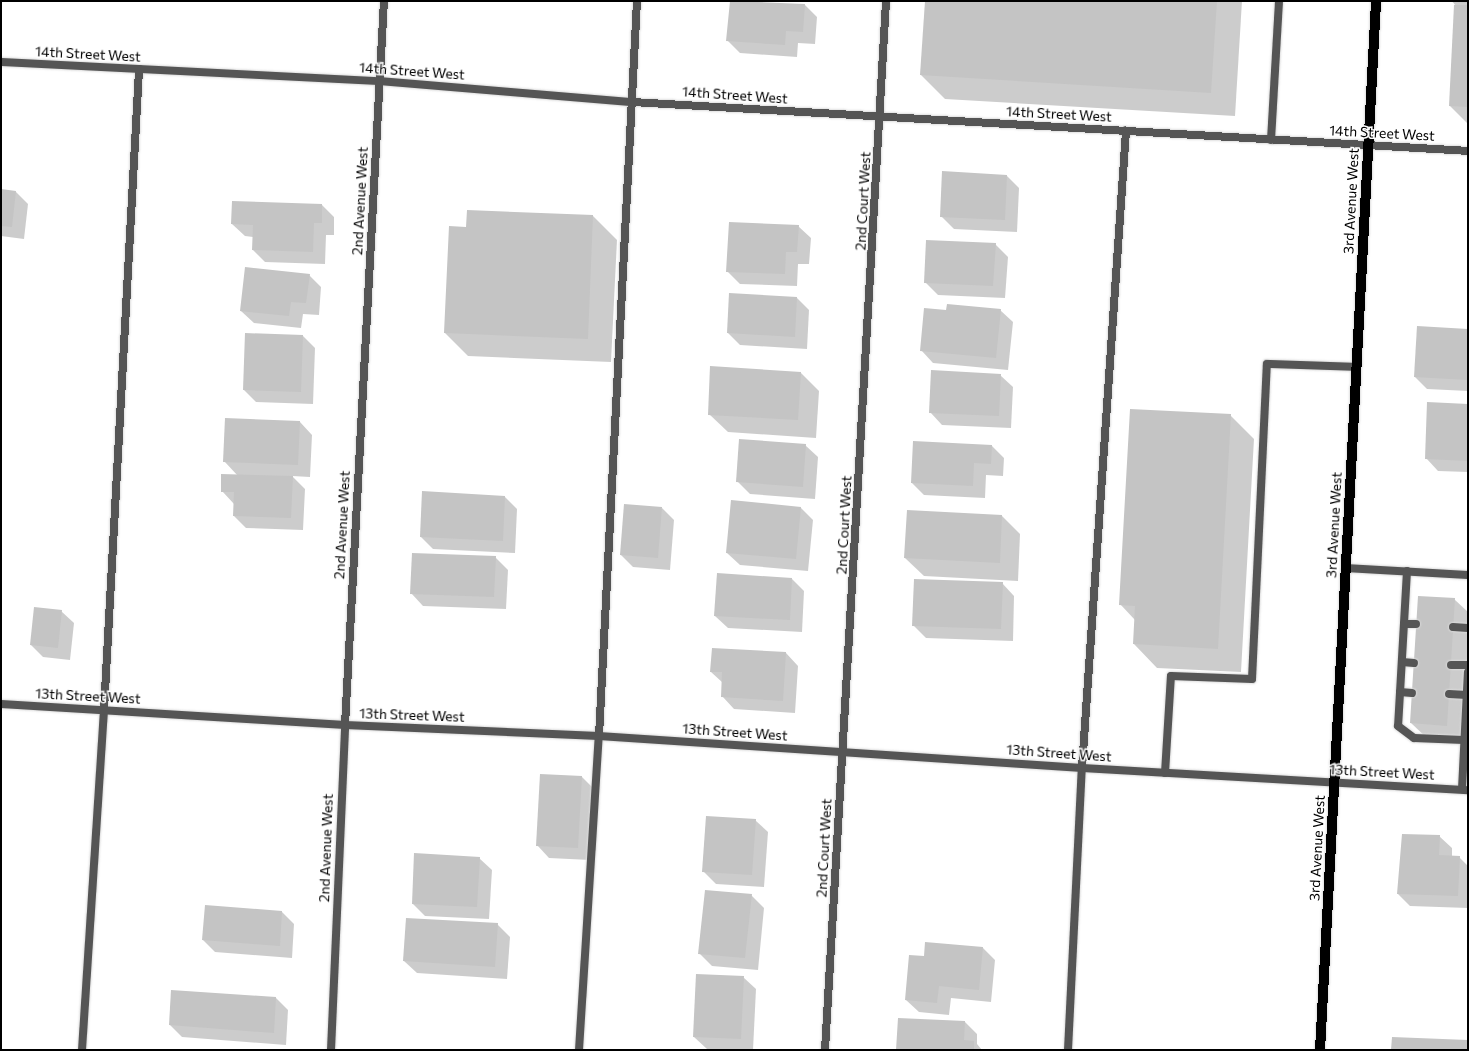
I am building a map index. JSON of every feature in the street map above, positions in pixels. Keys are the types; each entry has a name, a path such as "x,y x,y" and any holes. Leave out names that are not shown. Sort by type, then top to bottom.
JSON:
{"main road":[{"name":"3rd Avenue West","path":"1320,1050 1376,1"}],"street":[{"name":"2nd Avenue West","path":"331,1050 345,725 384,1"},
{"path":"579,1050 599,736 638,1"},
{"name":"2nd Court West","path":"825,1050 881,117 886,1"},
{"path":"1271,140 1279,1"},
{"name":"14th Street West","path":"1,62 380,81 632,102 1468,151"},
{"path":"82,1050 104,710 139,69"},
{"path":"1068,1050 1082,768 1126,131"},
{"path":"1165,773 1171,676 1252,679 1267,364 1356,367"},
{"path":"1345,568 1468,575"},
{"path":"1407,571 1398,726 1414,738 1464,740"},
{"path":"1404,624 1416,624"},
{"path":"1453,627 1468,628"},
{"path":"1402,662 1414,663"},
{"path":"1451,664 1468,665"},
{"path":"1465,789 1464,740 1468,672"},
{"path":"1400,692 1412,693"},
{"path":"1449,694 1467,695"},
{"name":"13th Street West","path":"1,704 345,725 599,736 1082,768 1465,789"}],"building":[{"path":"730,1 805,4 803,32 786,31 785,45 726,41"},
{"path":"925,1 1217,1 1211,93 920,75"},
{"path":"1468,1 1468,3 1451,2"},
{"path":"1454,5 1468,5 1468,107 1449,106"},
{"path":"942,171 1007,175 1005,220 940,217"},
{"path":"1,189 16,191 12,227 1,226"},
{"path":"232,201 322,204 322,223 314,223 313,252 252,250 253,225 231,224"},
{"path":"467,210 593,215 588,339 444,333 449,226 466,227"},
{"path":"729,222 799,225 797,252 786,252 785,274 726,272"},
{"path":"926,240 996,243 993,286 924,283"},
{"path":"245,267 310,274 306,303 291,302 289,316 240,311"},
{"path":"729,293 797,297 795,337 727,333"},
{"path":"947,304 1001,309 996,358 920,351 924,308 946,310"},
{"path":"1417,326 1468,329 1468,380 1414,377"},
{"path":"245,333 303,335 301,392 243,390"},
{"path":"710,366 801,372 798,420 708,415"},
{"path":"931,370 1001,374 999,416 929,413"},
{"path":"1427,402 1468,404 1468,461 1425,459"},
{"path":"1130,409 1231,414 1218,649 1133,644 1135,606 1119,605"},
{"path":"225,418 300,421 298,465 223,462"},
{"path":"739,439 806,444 803,487 736,482"},
{"path":"913,441 992,445 991,464 974,463 973,486 911,483"},
{"path":"221,474 293,476 291,518 233,516 234,492 221,492"},
{"path":"422,491 505,496 503,541 420,537"},
{"path":"731,500 801,507 796,559 726,553"},
{"path":"624,504 662,507 658,558 620,555"},
{"path":"907,510 1002,515 1000,563 904,558"},
{"path":"412,553 496,556 494,597 410,594"},
{"path":"717,573 792,578 790,620 714,616"},
{"path":"914,579 1003,582 1001,629 912,626"},
{"path":"1418,596 1455,598 1447,726 1410,723"},
{"path":"34,607 62,610 58,648 30,645"},
{"path":"712,648 786,652 783,701 721,697 722,672 710,672"},
{"path":"540,774 582,776 578,848 536,846"},
{"path":"706,816 756,819 752,875 702,872"},
{"path":"1402,834 1440,835 1439,855 1460,856 1458,896 1397,894"},
{"path":"414,853 480,857 477,907 412,904"},
{"path":"705,890 752,894 745,958 698,954"},
{"path":"205,905 282,911 280,946 202,940"},
{"path":"406,918 498,923 495,967 403,961"},
{"path":"925,942 983,947 979,990 939,986 937,1003 905,1000 909,955 924,956"},
{"path":"696,974 744,976 741,1039 693,1037"},
{"path":"171,990 276,997 274,1033 169,1025"},
{"path":"898,1018 965,1021 964,1040 974,1041 974,1050 896,1050"},
{"path":"1392,1037 1468,1040 1468,1050 1391,1050"}]}
